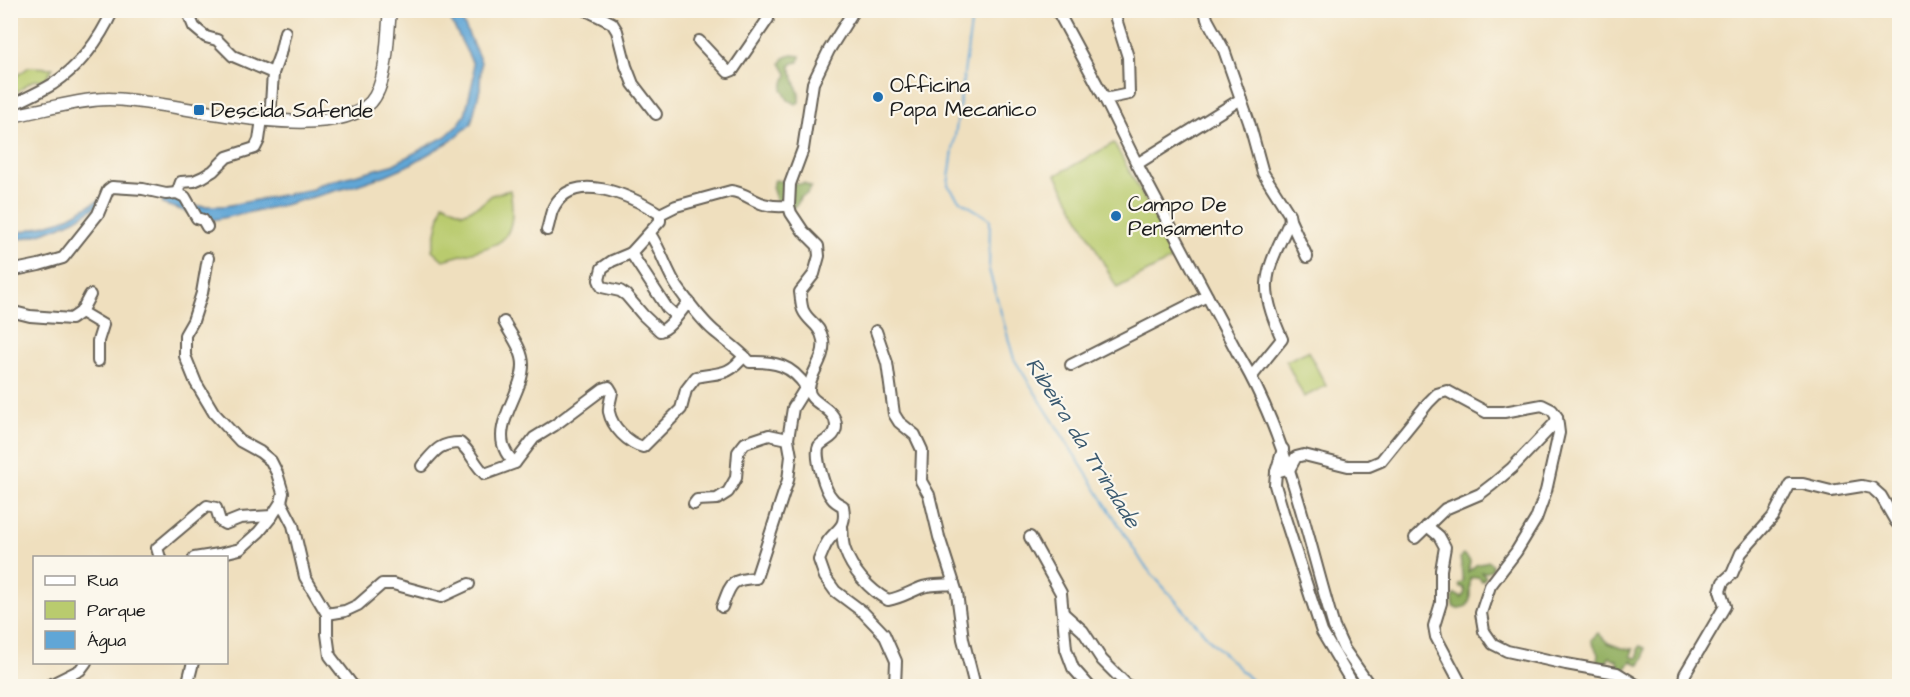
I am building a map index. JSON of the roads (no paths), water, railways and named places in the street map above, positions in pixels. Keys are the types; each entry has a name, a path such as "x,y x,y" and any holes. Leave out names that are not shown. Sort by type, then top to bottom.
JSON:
{"main road":[{"path":"10,116 86,101 109,99 174,105 293,123 330,120 352,115 369,105 378,94 390,10"}],"street":[{"path":"10,106 53,84 76,65 105,27 113,10"},
{"path":"187,10 194,27 206,37 217,40 233,56 273,73"},
{"path":"586,10 612,23 617,31 633,84 656,114"},
{"path":"699,41 728,72 733,70 768,19 769,10"},
{"path":"722,607 734,582 741,578 756,578 788,480 791,456 788,439 793,408 807,388 824,350 822,336 816,324 803,311 800,292 814,274 819,256 818,246 803,231 791,213 790,184 807,133 813,84 829,50 854,10"},
{"path":"1057,10 1207,296 1252,376 1290,468 1334,627 1344,649 1370,687"},
{"path":"1105,99 1129,94 1128,57 1115,10"},
{"path":"1205,10 1207,20 1224,50 1263,173 1288,214 1307,256"},
{"path":"207,227 203,220 197,218 181,195 181,182 194,181 203,177 227,157 255,148 260,140 266,119 273,73 285,32"},
{"path":"1137,164 1241,99"},
{"path":"10,271 63,258 104,204 107,192 112,187 181,195"},
{"path":"548,230 552,209 570,191 582,187 620,194 660,214"},
{"path":"660,214 676,206 731,191 739,192 768,205 789,206"},
{"path":"660,214 660,221 650,234 631,253 602,268 599,280 602,287 620,291 626,295 660,331 665,331 671,326 676,316 689,302"},
{"path":"1252,376 1282,339 1273,318 1266,286 1269,270 1290,220"},
{"path":"650,234 669,272 689,302 714,331 750,362 772,362 793,372 807,388 810,396 835,418 836,430 833,436 820,446 817,452 825,488 831,498 843,506 844,549 856,570 870,587 888,600 897,599 922,587 954,584"},
{"path":"631,253 667,308 676,316"},
{"path":"206,556 240,549 260,532 281,502 283,493 278,472 271,461 240,441 214,412 196,383 185,356 185,335 193,321 202,293 208,258"},
{"path":"10,311 60,320 71,319 81,312 90,295"},
{"path":"1071,365 1207,296"},
{"path":"81,312 103,325 98,341 98,361"},
{"path":"504,322 521,352 524,364 522,377 507,415 502,440 506,452 515,463"},
{"path":"876,331 887,363 894,414 899,422 915,435 922,450 921,481 929,495 954,584 965,649 975,687"},
{"path":"422,466 435,451 446,443 460,443 470,451 477,467 485,474 515,463 534,438 603,388 609,387 612,392 609,414 613,424 630,441 643,447 681,409 686,390 696,377 725,373 736,366 744,356"},
{"path":"1276,472 1290,468 1296,457 1304,455 1348,466 1369,466 1381,461 1428,403 1437,394 1447,391 1486,412 1542,405 1552,410 1557,417 1559,433 1546,491 1536,519 1516,552 1490,586 1482,613 1484,631 1493,644 1508,651 1617,673 1638,687"},
{"path":"1415,538 1445,509 1480,494 1512,468 1555,423 1557,417"},
{"path":"694,504 697,500 717,499 728,492 736,477 738,452 746,443 769,435 788,439"},
{"path":"1283,449 1276,472 1275,485 1322,632 1353,687"},
{"path":"1683,687 1685,674 1725,606 1720,591 1724,582 1732,574 1741,553 1773,517 1790,484 1803,484 1831,491 1862,486 1872,488 1881,496 1896,522 1899,523"},
{"path":"281,502 293,525 305,577 327,614 330,656 353,687"},
{"path":"159,556 157,548 207,506 216,508 220,521 225,524 240,518 272,516"},
{"path":"1427,526 1439,536 1445,547 1441,570 1441,603 1434,626 1436,637 1462,687"},
{"path":"842,527 828,541 819,560 835,591 862,612 884,634 896,661 895,687"},
{"path":"1030,537 1061,593 1066,649 1073,668 1089,687"},
{"path":"327,614 345,611 358,605 382,584 393,584 441,597 469,584"},
{"path":"1063,613 1083,631 1102,660 1128,687"},
{"path":"48,687 80,670 85,664"},
{"path":"187,687 193,664"}],"water":[{"path":"446,11 458,11 481,62 480,89 471,124 451,141 411,164 386,175 284,205 213,220 162,204 164,196 174,198 187,206 225,206 313,189 317,185 392,165 446,136 465,115 474,76 472,62"},
{"path":"103,198 102,204 66,224 43,233 11,241 10,235 63,220"}],"waterway":[{"name":"Ribeira da Trindade","path":"973,10 948,185 959,200 990,219 989,270 1014,359 1144,565 1211,641 1257,686"}],"place":[{"name":"Officina Papa Mecanico","path":"878,97"},
{"name":"Descida Safende","path":"199,110"},
{"name":"Campo De Pensamento","path":"1116,216"}]}
